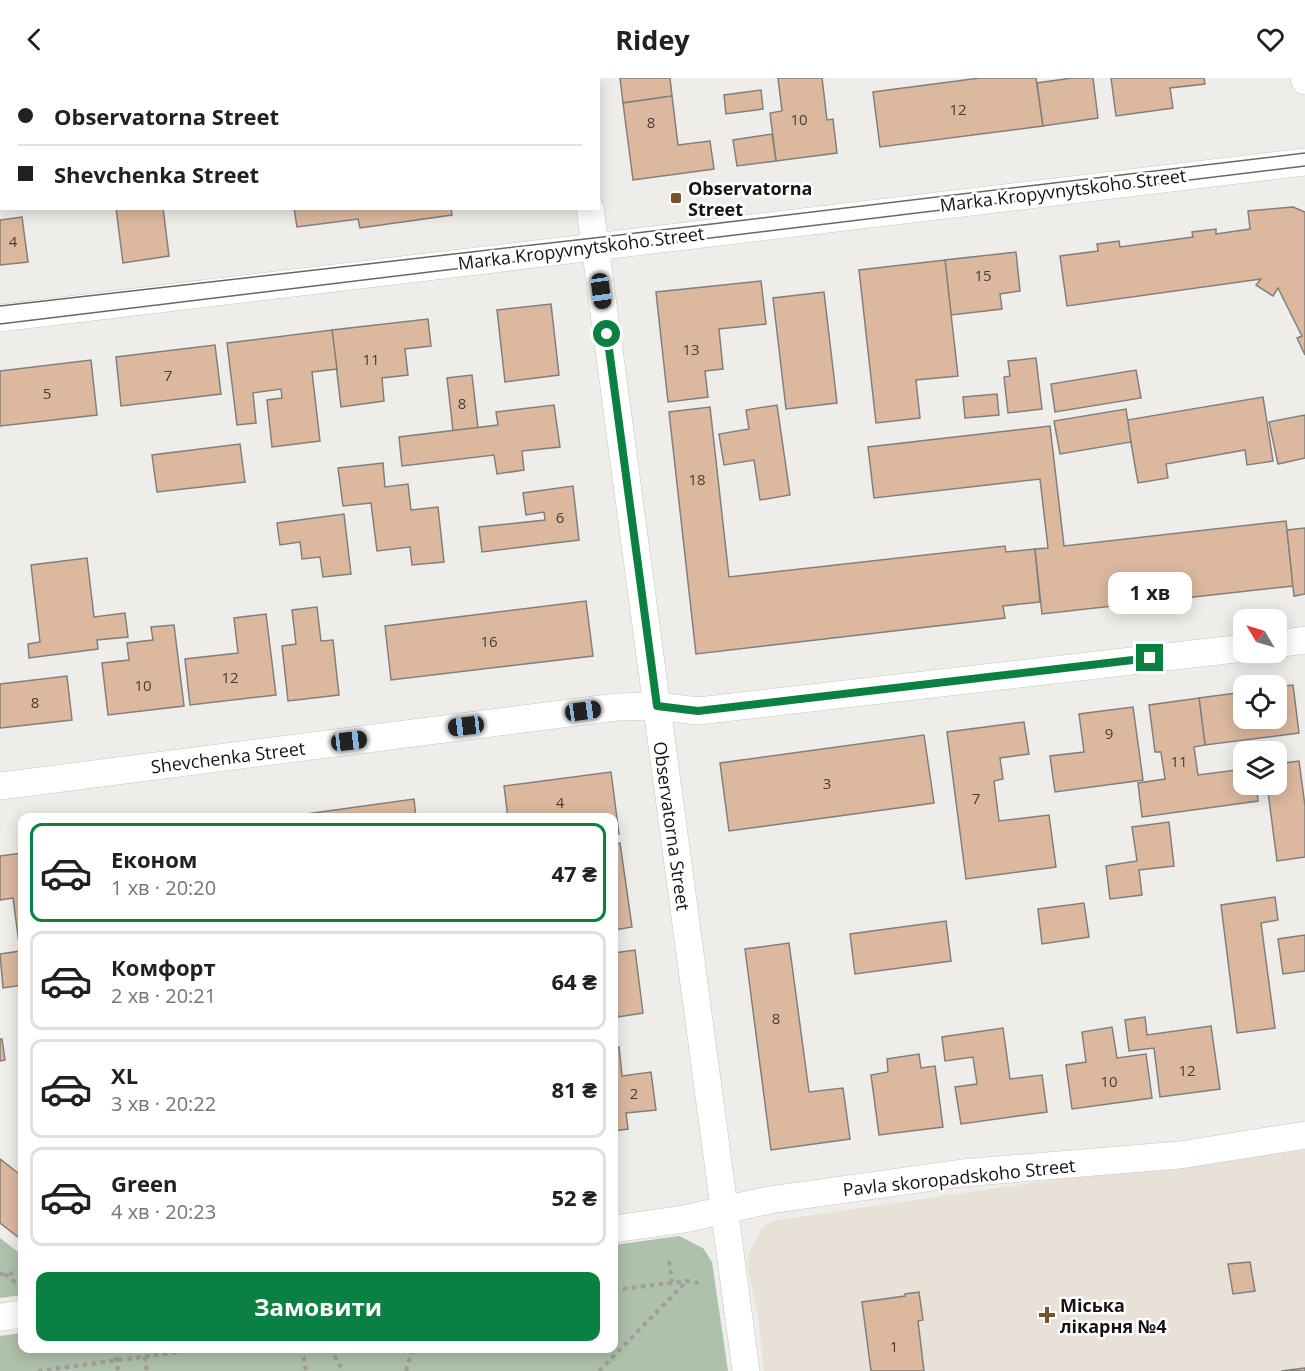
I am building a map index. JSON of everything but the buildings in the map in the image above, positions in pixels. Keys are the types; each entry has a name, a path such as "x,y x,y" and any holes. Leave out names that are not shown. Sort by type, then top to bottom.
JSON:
{"street":[{"name":"Marka Kropyvnytskoho Street","path":"0,318 1305,162"},
{"name":"Observatorna Street","path":"590,210 746,1371"},
{"path":"1287,642 1305,640"},
{"name":"Shevchenka Street","path":"0,786 617,707 657,706 698,711 1233,649"},
{"name":"Pavla skoropadskoho Street","path":"618,1228 684,1219 769,1200 962,1173 1180,1155 1305,1135"},
{"path":"0,1317 18,1315"}],"path":[{"path":"669,1261 672,1281"},
{"path":"3,1274 18,1273"},
{"path":"3,1274 18,1285"},
{"path":"618,1289 672,1281 703,1284"},
{"path":"618,1352 687,1281"},
{"path":"116,1353 118,1371"},
{"path":"144,1353 147,1371"},
{"path":"38,1371 173,1353"},
{"path":"303,1353 306,1371"},
{"path":"333,1353 344,1371"},
{"path":"406,1371 411,1353"},
{"path":"599,1371 617,1353"}],"shaded area":[{"name":"Міська лікарня №4","path":"1305,1143 1305,1371 764,1371 758,1316 748,1270 748,1256 761,1229 772,1221"}],"green space":[{"path":"679,1236 703,1248 712,1262 728,1371 0,1371 0,1336 18,1334 18,1353 618,1353 618,1244"},
{"path":"0,1238 18,1252 18,1296 0,1298"}],"tram line":[{"path":"0,306 1305,153"},
{"path":"0,324 1305,166"}],"place":[{"name":"Observatorna Street","path":"676,198"},
{"name":"Міська лікарня №4","path":"1047,1315"}],"route":[{"path":"607,334 657,706 698,711 1150,658"}]}
